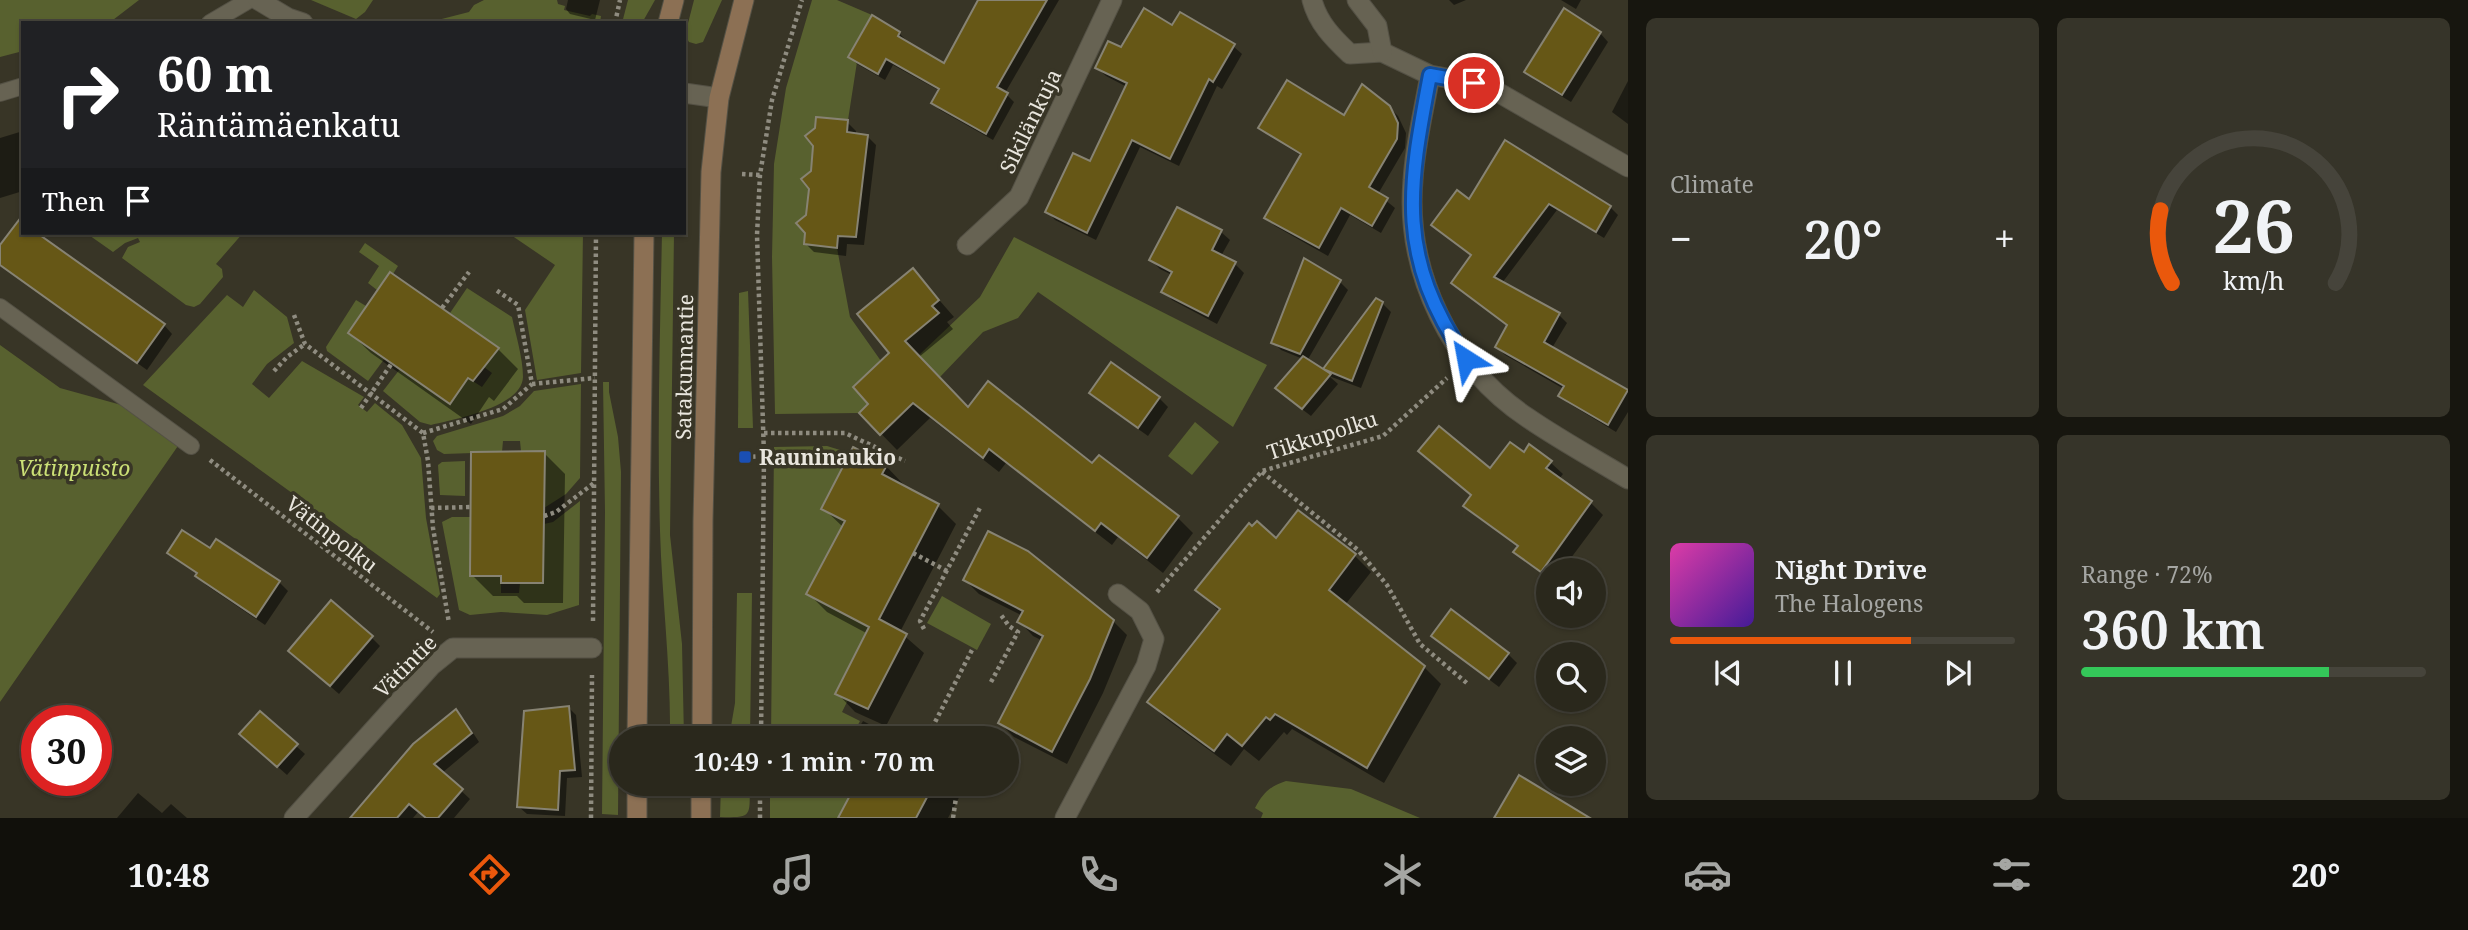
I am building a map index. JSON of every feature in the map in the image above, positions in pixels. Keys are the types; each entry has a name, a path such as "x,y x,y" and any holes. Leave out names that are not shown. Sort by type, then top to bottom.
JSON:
{"main road":[{"path":"669,21 674,0"},
{"name":"Satakunnantie","path":"702,726 711,172 719,98 744,0"},
{"name":"Satakunnantie","path":"637,726 644,235"},
{"path":"637,796 637,818"},
{"path":"701,796 701,818"}],"street":[{"path":"258,0 297,21"},
{"name":"Sikilänkuja","path":"967,245 1019,197 1112,0"},
{"path":"1312,0 1316,15 1332,38 1350,54 1382,52 1430,75 1474,83 1509,96 1628,167"},
{"path":"1357,0 1377,26 1382,52"},
{"path":"1430,75 1412,181 1414,237 1430,296 1448,332 1466,359 1496,394 1527,418 1628,479"},
{"path":"686,93 719,98"},
{"path":"1065,818 1146,666 1154,639 1140,611 1118,594"},
{"name":"Vätintie","path":"294,818 432,664 453,648 592,648"}],"lane":[{"path":"213,21 249,0"},
{"path":"0,93 21,87"},
{"path":"0,307 191,446"}],"path":[{"path":"615,21 620,0"},
{"path":"761,726 764,433 757,235 760,176 772,100 802,0"},
{"path":"742,174 760,176"},
{"path":"591,818 596,235"},
{"path":"442,308 469,272"},
{"path":"496,290 518,305 532,384"},
{"path":"294,315 305,344 423,433 433,528 453,648"},
{"path":"274,371 305,344"},
{"name":"Tikkupolku","path":"1140,611 1262,471 1383,436 1466,359"},
{"path":"361,408 392,363"},
{"path":"423,433 503,409 532,384 595,378"},
{"path":"764,433 845,433 905,461"},
{"name":"Vätinpolku","path":"191,446 453,648"},
{"path":"746,457 764,456"},
{"path":"1262,471 1358,550 1387,585 1420,644 1468,684"},
{"path":"544,516 556,512 594,483"},
{"path":"924,629 920,621 981,506"},
{"path":"431,508 471,507"},
{"path":"913,553 947,571"},
{"path":"991,682 1018,632 1009,626 1001,615"},
{"path":"933,726 973,648"},
{"path":"760,796 760,818"},
{"path":"953,818 956,796"}],"green space":[{"path":"0,0 139,0 112,21 21,21 21,52 0,57"},
{"path":"311,0 373,0 356,19"},
{"path":"484,0 557,0 558,4 565,6 564,10 601,16 600,21 434,21 469,12 474,5"},
{"path":"628,0 655,0 643,21 623,21"},
{"path":"694,0 722,0 703,42 689,42 686,31"},
{"path":"812,0 837,0 872,15 848,57 857,62 848,120 816,117 815,128 805,136 813,146 811,171 801,179 809,189 806,215 796,223 805,233 804,244 837,248 850,317 881,361 853,387 868,404 859,413 775,414 772,257 774,164 786,88"},
{"path":"89,235 241,235 216,264 222,269 223,277 200,304 194,307 186,305 122,258 128,247 140,242 138,238 113,252"},
{"path":"511,235 583,235 581,373 537,380 525,310 555,265"},
{"path":"662,235 674,235 670,535 682,644 684,726 670,726 659,494"},
{"path":"1014,237 1267,365 1233,427 1038,292 1018,318 983,332 940,377 919,355 980,297"},
{"path":"365,243 398,266 377,290 368,283 379,266 359,252"},
{"path":"467,288 512,317 523,370 520,387 512,396 486,410 431,425 420,422 383,391 400,369 450,404 468,378 482,387 492,373 484,367 499,348 450,313"},
{"path":"254,290 287,317 294,343 267,364 252,384 269,398 302,361 364,397 358,405 367,412 375,403 402,425 421,458 426,518 440,594 437,598 143,385 227,295 243,307"},
{"path":"748,291 753,428 738,428 739,293"},
{"path":"356,300 366,306 385,358 368,381 327,351 326,347"},
{"name":"Vätinpuisto","path":"0,345 60,388 125,406 180,443 0,702"},
{"path":"603,382 609,382 621,472 619,726 609,726 609,796 618,796 618,815 602,814 605,512"},
{"path":"581,384 580,478 566,494 544,508 544,451 521,451 520,441 503,441 502,452 444,454 437,450 433,441 437,436 503,416 520,406 534,391"},
{"path":"1195,422 1219,442 1192,475 1168,456"},
{"path":"827,446 850,453 822,508 845,521 806,594 876,613 842,712 860,721 857,726 771,726 774,447"},
{"path":"465,461 465,496 440,495 438,465 442,462"},
{"path":"580,501 579,605 547,615 501,612 470,615 459,610 442,522 452,517 470,517 470,575 501,576 501,593 519,593 520,583 543,583 544,524 553,522"},
{"path":"737,593 752,593 750,726 731,726 735,703"},
{"path":"942,596 991,624 977,650 927,623"},
{"path":"1286,781 1351,789 1420,818 1261,818 1263,813 1255,808 1261,798 1271,788"},
{"path":"721,796 750,796 747,813 739,817 720,817"},
{"path":"770,796 850,796 838,818 770,818"}],"building":[{"path":"978,0 1047,0 997,87 1008,93 986,134 931,103 939,89 886,59 878,74 848,57 872,15 900,32 898,36 944,63"},
{"path":"1144,8 1172,25 1180,12 1235,44 1213,82 1209,79 1170,159 1132,140 1087,233 1045,212 1073,153 1090,161 1127,83 1095,68 1108,41 1121,47"},
{"path":"1564,8 1601,32 1562,95 1524,72"},
{"path":"1287,80 1344,115 1362,84 1390,106 1398,123 1397,139 1369,187 1388,198 1372,226 1341,208 1319,248 1264,218 1301,154 1258,128"},
{"path":"816,117 848,120 847,132 868,135 856,237 838,236 837,248 804,244 805,233 796,223 806,215 809,189 801,179 811,171 813,146 805,136 815,128"},
{"path":"1505,140 1611,206 1596,232 1549,204 1494,277 1560,313 1544,342 1628,390 1608,425 1558,396 1564,386 1495,347 1507,325 1451,283 1471,255 1431,225 1457,190 1469,199"},
{"path":"1177,207 1222,230 1212,250 1236,262 1208,316 1161,292 1172,272 1149,260"},
{"path":"19,220 21,235 40,235 165,324 137,363 0,265 0,245"},
{"path":"1304,258 1341,280 1300,354 1271,343"},
{"path":"913,268 939,300 932,306 939,313 905,341 968,407 988,381 1092,463 1099,455 1179,516 1147,558 1101,523 1095,531 989,449 983,458 913,403 880,435 859,413 868,404 853,387 889,353 857,314"},
{"path":"390,272 499,348 473,381 468,378 450,404 348,333"},
{"path":"1376,298 1383,302 1352,381 1323,369"},
{"path":"1303,356 1331,374 1302,409 1275,388"},
{"path":"1111,362 1160,397 1138,428 1089,393"},
{"path":"1439,426 1490,468 1510,442 1524,452 1529,444 1552,461 1546,468 1592,501 1551,558 1536,558 1536,568 1513,552 1518,546 1463,506 1471,495 1418,451"},
{"path":"853,447 887,465 882,474 939,504 879,619 907,634 868,709 835,694 869,627 806,594 845,521 821,509"},
{"path":"545,451 543,583 501,583 501,576 470,576 471,452"},
{"path":"1298,510 1356,554 1329,590 1425,666 1367,768 1275,714 1270,720 1266,717 1242,746 1227,734 1214,751 1147,702 1220,609 1195,590 1249,523 1252,526 1257,521 1276,538"},
{"path":"182,530 210,548 216,539 280,581 256,617 195,576 197,573 167,553"},
{"path":"988,531 1028,551 1114,620 1090,679 1052,752 1019,734 1019,726 1004,726 998,723 1043,636 1017,622 1023,611 963,580"},
{"path":"331,600 373,636 330,686 288,651"},
{"path":"1451,609 1509,653 1489,679 1431,636"},
{"path":"569,706 575,770 560,771 558,810 517,807 524,711"},
{"path":"456,709 472,733 434,764 463,789 438,818 426,818 409,804 397,818 350,818 413,744"},
{"path":"260,711 298,744 277,767 239,734"},
{"path":"1519,775 1536,785 1536,796 1554,796 1590,818 1494,818"},
{"path":"850,796 928,796 916,818 838,818"}],"place":[{"name":"Rauninaukio","path":"745,457"}],"route":[{"path":"1466,359 1439,315 1420,267 1414,237 1412,181 1430,75 1474,83"}]}
